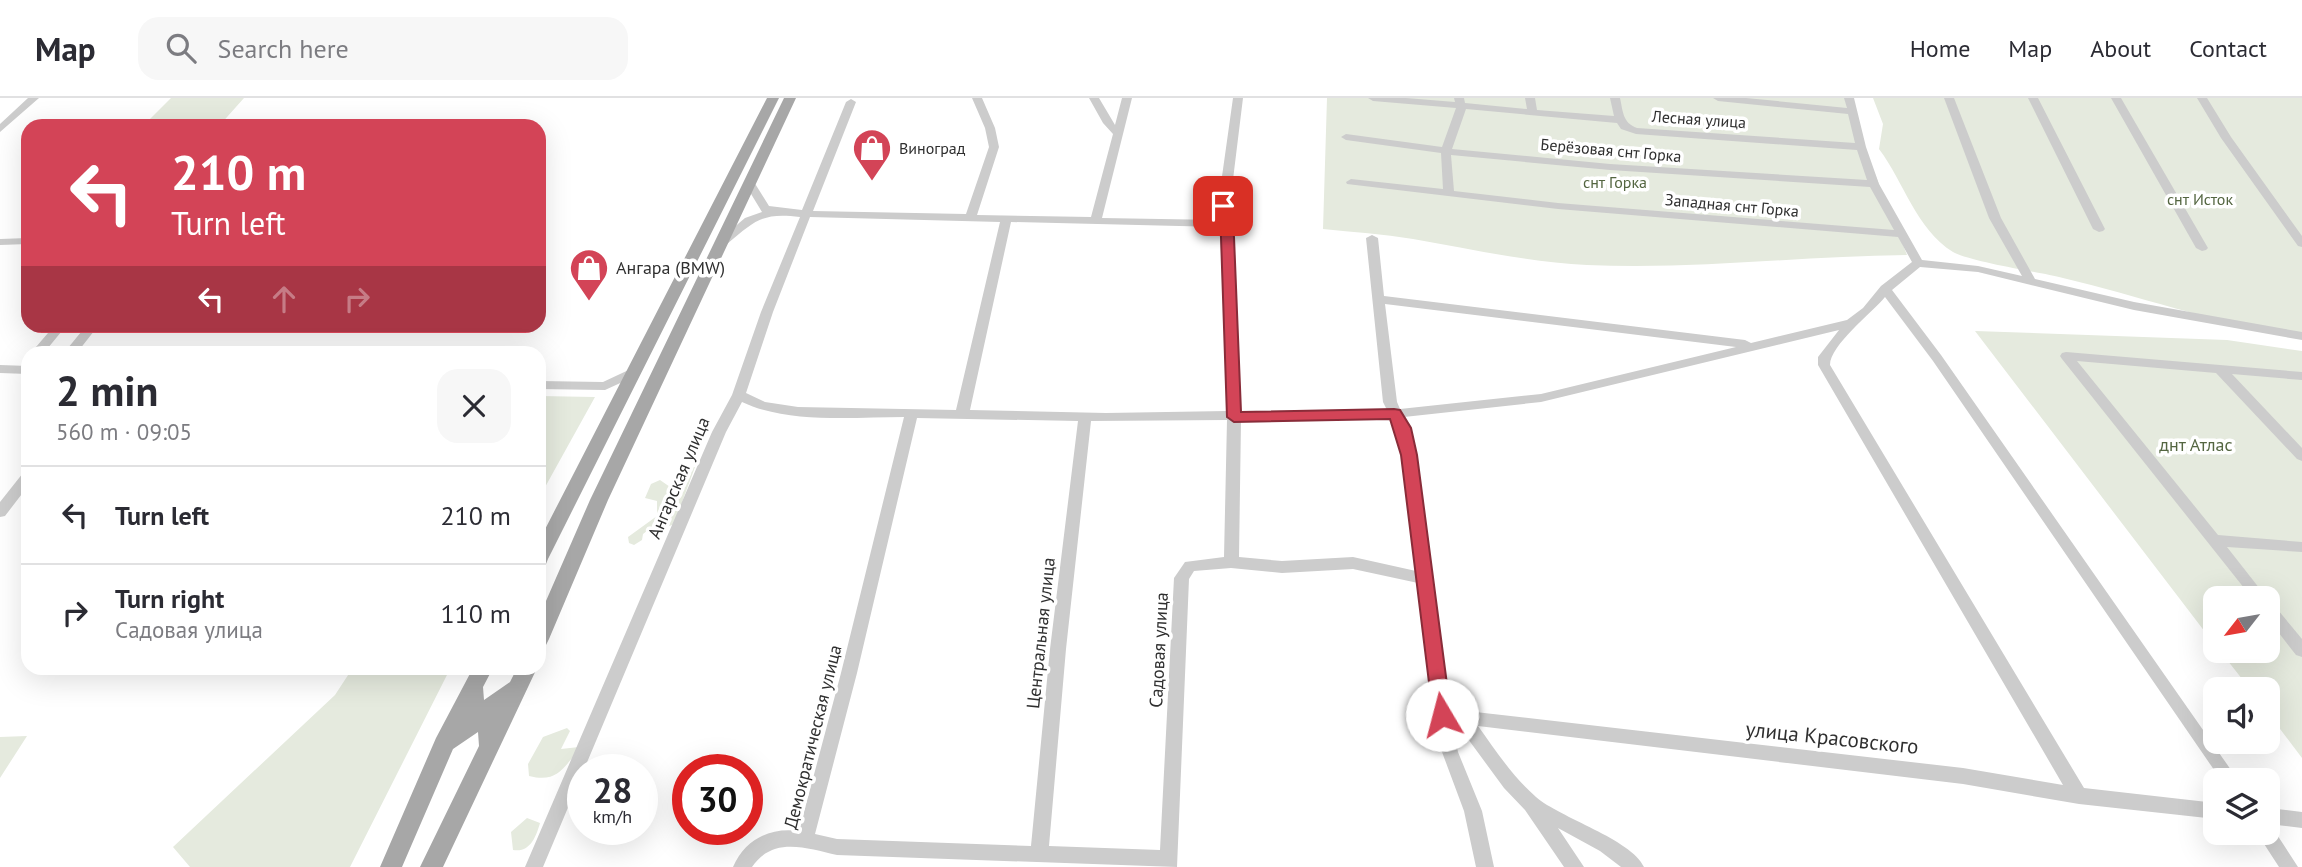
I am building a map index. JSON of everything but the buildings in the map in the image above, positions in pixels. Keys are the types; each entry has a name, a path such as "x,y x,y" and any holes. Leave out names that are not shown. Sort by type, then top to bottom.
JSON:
{"main road":[{"path":"546,545 773,98"},
{"path":"546,623 599,500 790,98"},
{"path":"478,678 474,704 483,709 508,697 524,675"},
{"path":"431,867 525,675"},
{"path":"391,867 442,750 478,678"},
{"path":"442,750 461,730 481,723 492,735 488,753"}],"street":[{"path":"0,129 34,98"},
{"path":"970,218 994,147 990,128 977,98"},
{"path":"1094,98 1108,123 1119,134"},
{"path":"1096,220 1127,98"},
{"path":"1231,562 1234,417 1223,206 1238,98"},
{"name":"Лесная улица","path":"1373,98 1460,103 1533,114 1620,120 1625,127 1636,131 1861,147"},
{"path":"1530,98 1533,114"},
{"path":"1615,98 1620,120"},
{"path":"1718,98 1853,112"},
{"path":"1849,98 1861,147 1874,184 1918,263"},
{"path":"1949,98 1995,218 2031,282"},
{"path":"2033,98 2099,229"},
{"path":"2116,98 2202,248"},
{"path":"2202,98 2226,138 2302,244"},
{"name":"Ангарская улица","path":"534,867 719,432 738,395 766,312 851,102"},
{"path":"1449,194 1446,150 1460,103"},
{"name":"Берёзовая снт Горка","path":"1346,137 1651,171 1874,184"},
{"name":"Западная снт Горка","path":"1350,182 1449,194 1903,234"},
{"path":"750,184 760,204 774,211 806,214 1226,224"},
{"path":"723,242 749,220 774,211"},
{"path":"962,414 1006,219"},
{"path":"1372,238 1390,402 1403,428 1409,455 1442,715 1450,752 1473,811 1485,867"},
{"path":"0,242 21,241"},
{"path":"2079,796 1824,365 1824,357 1851,323 1867,311 1885,289 1918,263 1978,270 2134,306 2302,336"},
{"path":"1885,289 1937,358 2222,768"},
{"path":"1378,299 1753,345"},
{"path":"738,395 775,409 912,413 1234,417 1394,414 1541,398 1851,323"},
{"path":"2250,586 2066,356 2302,376"},
{"path":"0,369 21,367"},
{"path":"2220,369 2302,456"},
{"path":"546,385 605,386 636,370"},
{"path":"605,386 616,394 618,406"},
{"name":"Демократическая улица","path":"912,413 805,840 837,847 1039,853 1168,863"},
{"name":"Центральная улица","path":"1039,853 1058,649 1085,416"},
{"path":"0,512 21,485"},
{"path":"2213,540 2302,547"},
{"name":"Садовая улица","path":"1168,863 1182,578 1191,566 1231,562 1300,567 1353,563 1423,578"},
{"path":"2280,623 2302,651"},
{"name":"улица Красовского","path":"1442,715 1963,776 2079,796 2203,810"},
{"path":"1463,719 1510,783 1531,804 1575,867"},
{"path":"1531,804 1606,845 1635,867"},
{"path":"2280,817 2302,820"},
{"path":"742,867 748,856 769,841 784,837 805,840"},
{"path":"2274,845 2289,867"}],"green space":[{"path":"171,98 244,98 225,119 150,119"},
{"name":"снт Горка","path":"1327,98 1845,98 1907,255 1667,266 1587,265 1521,258 1402,237 1323,229"},
{"name":"снт Исток","path":"1873,98 2302,98 2302,336 2211,318 2093,285 1989,263 1953,252 1929,231 1879,149 1883,124"},
{"name":"днт Атлас","path":"1975,331 2227,340 2302,351 2302,758 2280,729 2280,677 2241,677 2229,663 2280,663 2280,586 2203,586 2203,629"},
{"path":"546,396 595,397 546,485"},
{"path":"695,467 674,524 650,530 634,545 629,543 628,537 657,516 657,501 645,498 651,484 660,480 673,489 677,487 681,470"},
{"path":"348,675 447,675 350,867 190,867 173,847 335,695"},
{"path":"567,728 570,731 561,749 579,747 579,750 575,754 567,754 567,764 553,776 529,776 528,764 543,737"},
{"path":"27,736 0,778 0,737"},
{"path":"527,818 540,823 536,834 524,849 513,850 511,832"}],"place":[{"name":"Виноград","path":"872,182"},
{"name":"Ангара (BMW)","path":"589,302"}],"route":[{"path":"1223,206 1228,237 1234,417 1394,414 1400,421 1409,455 1442,715"}]}
